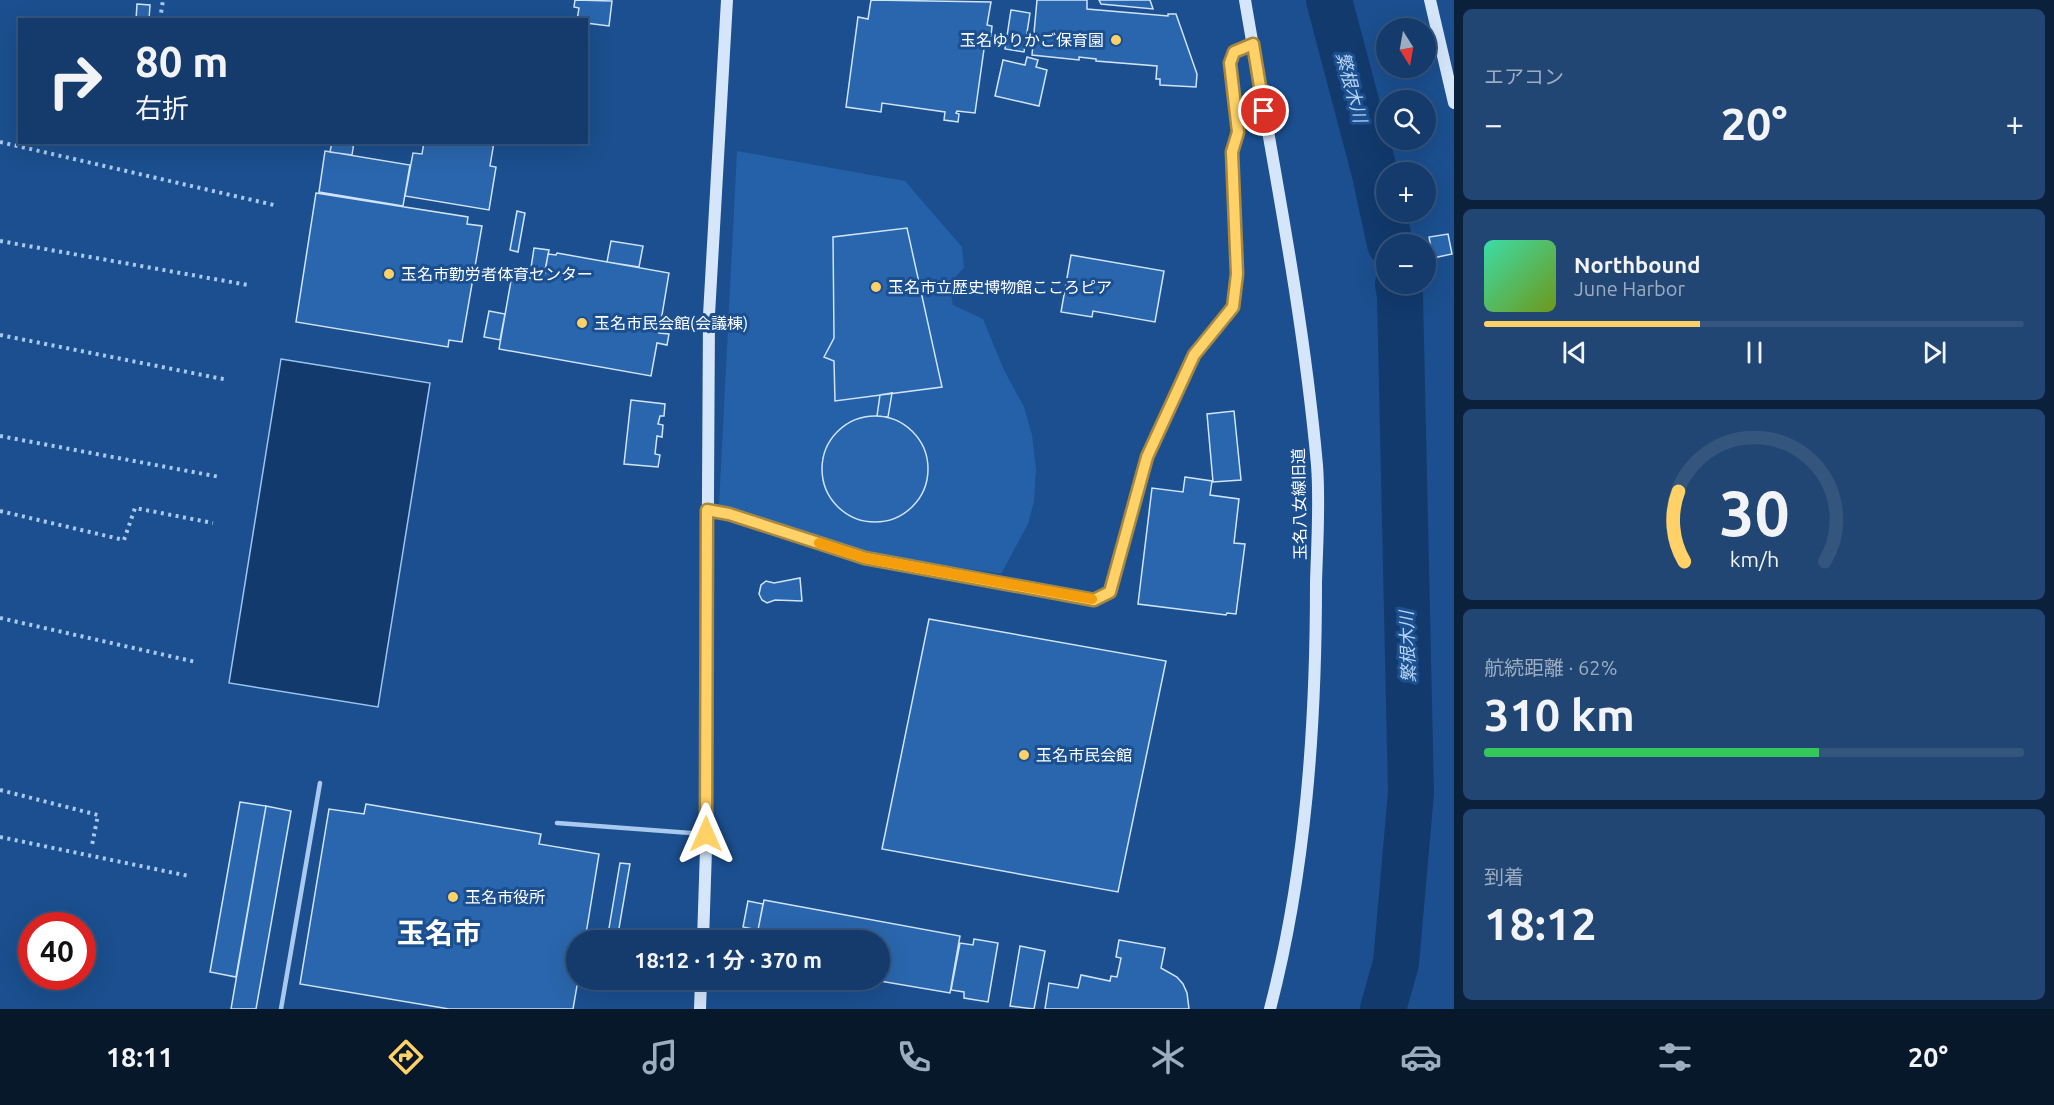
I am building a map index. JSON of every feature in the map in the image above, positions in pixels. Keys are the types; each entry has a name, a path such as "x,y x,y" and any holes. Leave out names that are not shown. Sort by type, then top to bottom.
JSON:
{"street":[{"path":"703,930 706,834 709,315 727,0"},
{"name":"玉名八女線旧道","path":"1245,0 1301,332 1317,468 1316,673 1304,823 1282,965 1270,1009"},
{"path":"1430,0 1454,103"},
{"path":"707,510 729,514 865,558 1094,600 1110,592 1147,457 1194,355 1233,307 1237,274 1232,152 1238,132 1230,63 1234,52 1253,44"},
{"path":"700,1009 701,990"}],"lane":[{"path":"281,1009 320,783"},
{"path":"557,823 706,834"}],"path":[{"path":"160,18 163,0"},
{"path":"0,142 274,205"},
{"path":"0,242 248,285"},
{"path":"0,335 228,380"},
{"path":"0,436 220,477"},
{"path":"0,511 124,540 135,507 213,524"},
{"path":"0,618 196,662"},
{"path":"0,790 98,814 92,845"},
{"path":"0,837 189,876"}],"shaded area":[{"path":"737,151 905,181 962,247 964,268 952,284 953,305 983,319 1004,370 1024,407 1032,435 1036,469 1034,501 1028,524 1001,574 869,553 719,505"},
{"path":"281,359 430,383 378,707 229,683"}],"building":[{"path":"575,0 612,1 609,26 588,23 588,18 577,18 579,8 574,7"},
{"path":"871,0 991,2 987,25 992,26 991,36 986,35 975,113 957,111 958,122 944,120 945,112 882,103 881,112 846,107 858,17 868,19"},
{"path":"1037,0 1087,0 1087,9 1168,16 1168,14 1176,14 1197,74 1196,87 1160,85 1160,79 1156,79 1157,66 1096,61 1096,59 1079,57 1079,60 1032,55"},
{"path":"1099,0 1150,0 1153,9 1101,4"},
{"path":"137,4 150,5 149,18 136,18"},
{"path":"1011,10 1030,13 1024,52 1005,49"},
{"path":"1027,57 1038,60 1036,67 1047,70 1039,106 995,96 1003,60 1025,65"},
{"path":"332,144 354,144 352,155 330,152"},
{"path":"424,144 494,144 490,166 496,167 489,210 405,196 413,153 422,154"},
{"path":"325,151 410,165 403,206 319,192"},
{"name":"玉名市勤労者体育センター","path":"316,193 468,217 467,224 482,226 462,342 449,340 448,347 296,322"},
{"path":"517,211 525,213 518,252 510,250"},
{"name":"玉名市立歴史博物館こころピア","path":"907,228 942,387 835,401 834,361 824,357 834,338 833,237"},
{"path":"1448,234 1452,254 1436,257 1436,236"},
{"path":"611,241 643,246 639,267 607,262"},
{"path":"534,248 549,250 545,270 531,268"},
{"name":"玉名市民会館(会議棟)","path":"557,253 669,273 659,333 669,334 667,345 657,343 651,376 499,349 512,275 536,279 537,272 545,273 548,254 556,255"},
{"path":"1071,255 1164,271 1155,322 1093,311 1092,317 1061,312"},
{"path":"489,311 505,314 500,340 484,337"},
{"path":"892,393 888,417 877,416 880,395"},
{"path":"631,400 665,404 664,416 660,416 658,424 663,425 662,437 657,436 655,454 660,455 658,467 624,464"},
{"path":"1234,411 1241,480 1213,482 1207,414"},
{"path":"875,416 895,420 912,432 924,449 928,469 924,489 912,506 895,518 875,522 855,518 838,506 826,489 822,469 826,449 838,432 855,420"},
{"path":"1185,477 1212,481 1210,495 1239,499 1234,543 1245,544 1236,614 1227,613 1226,615 1138,604 1152,488 1183,492"},
{"path":"800,578 802,601 775,600 767,603 759,594 761,585 766,581 774,583"},
{"name":"玉名市民会館","path":"929,619 1166,661 1118,892 882,849"},
{"path":"240,802 266,806 236,977 210,972"},
{"name":"玉名市役所","path":"366,804 541,834 539,844 599,854 587,930 566,930 566,990 576,990 573,1009 449,1009 300,984 329,809 364,814"},
{"path":"266,806 291,811 256,1009 231,1009"},
{"path":"620,863 630,864 619,930 609,930"},
{"path":"764,900 960,936 950,993 890,983 890,930 758,930"},
{"path":"748,901 763,904 758,930 743,927"},
{"path":"974,939 998,943 988,1002 964,998 964,992 951,990 960,943 973,945"},
{"path":"1119,940 1165,948 1161,968 1177,977 1183,984 1189,1009 1045,1009 1049,983 1078,988 1081,975 1110,981 1111,976 1117,977 1121,958 1116,957"},
{"path":"1020,946 1045,951 1034,1009 1010,1006"}],"waterway":[{"name":"繁根木川","path":"1329,0 1374,170 1388,234"},
{"name":"繁根木川","path":"1383,1009 1396,963 1411,793 1400,294"}],"slow traffic":[{"path":"819,543 865,558 1092,599"}],"place":[{"name":"玉名ゆりかご保育園","path":"1116,40"},
{"name":"玉名市勤労者体育センター","path":"389,274"},
{"name":"玉名市立歴史博物館こころピア","path":"876,287"},
{"name":"玉名市民会館(会議棟)","path":"582,323"},
{"name":"玉名市民会館","path":"1024,755"},
{"name":"玉名市役所","path":"453,897"}],"district":[{"name":"玉名市","path":"439,932"}],"route":[{"path":"706,834 707,510 729,514 865,558 1094,600 1110,592 1147,457 1194,355 1233,307 1237,274 1232,152 1238,132 1230,63 1234,52 1253,44 1264,111"}]}
